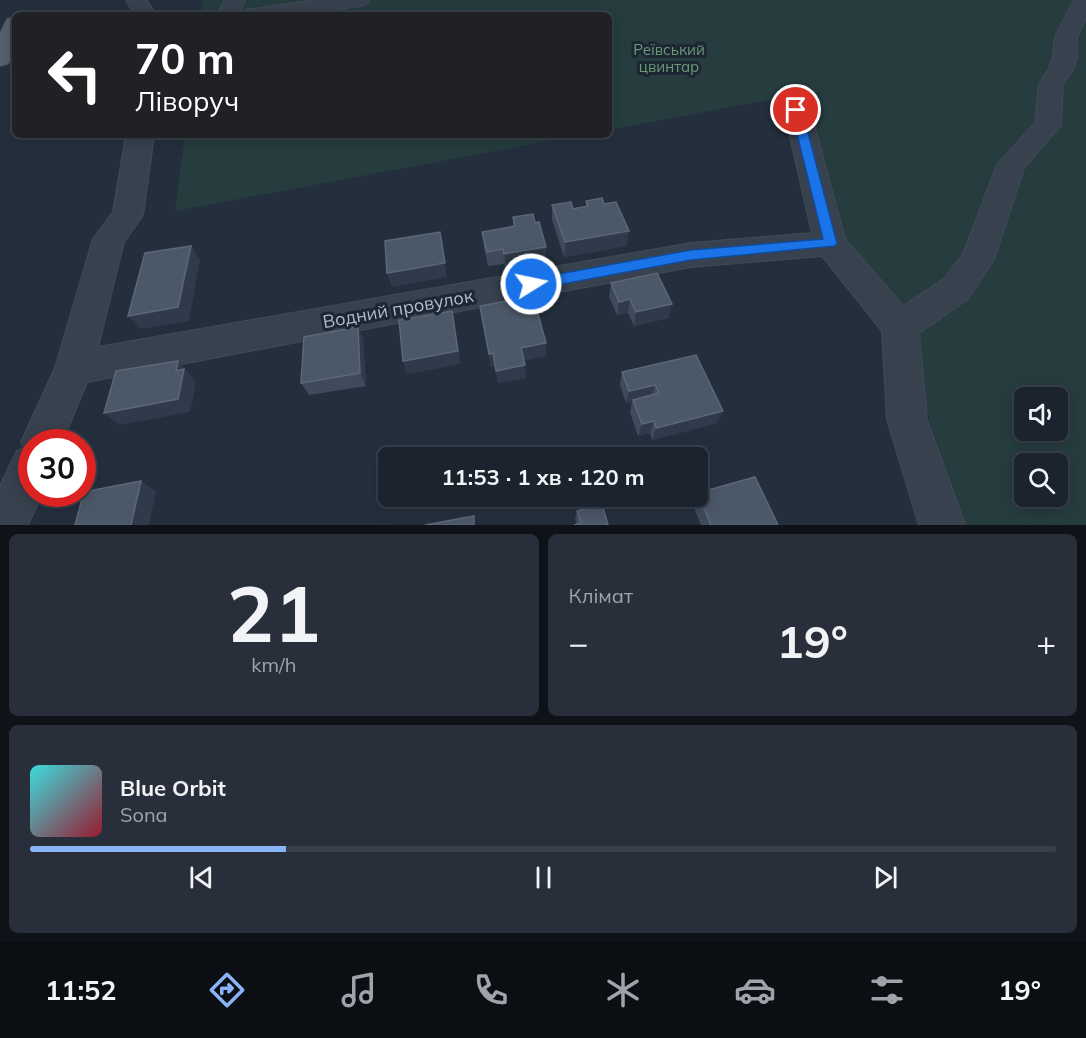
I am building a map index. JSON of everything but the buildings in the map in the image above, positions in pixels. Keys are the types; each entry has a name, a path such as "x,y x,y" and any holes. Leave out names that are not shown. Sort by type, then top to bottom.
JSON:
{"main road":[{"path":"0,59 12,32"}],"street":[{"path":"275,12 358,0"},
{"path":"900,327 956,289 978,259 1011,165 1048,125 1051,84 1061,70 1065,57 1066,37 1084,0"},
{"path":"796,110 830,243 900,327 907,419 942,525"},
{"path":"48,429 74,369 109,239 128,215 140,138"},
{"name":"Водний провулок","path":"74,369 691,255 830,243"},
{"path":"5,525 18,497"}],"green space":[{"name":"Реївський цвинтар","path":"203,0 1086,0 1086,525 964,525 914,372 839,227 800,94 612,129 612,12 201,12"},
{"path":"185,138 565,138 175,211"}],"route":[{"path":"531,284 691,255 830,243 796,110"}]}
